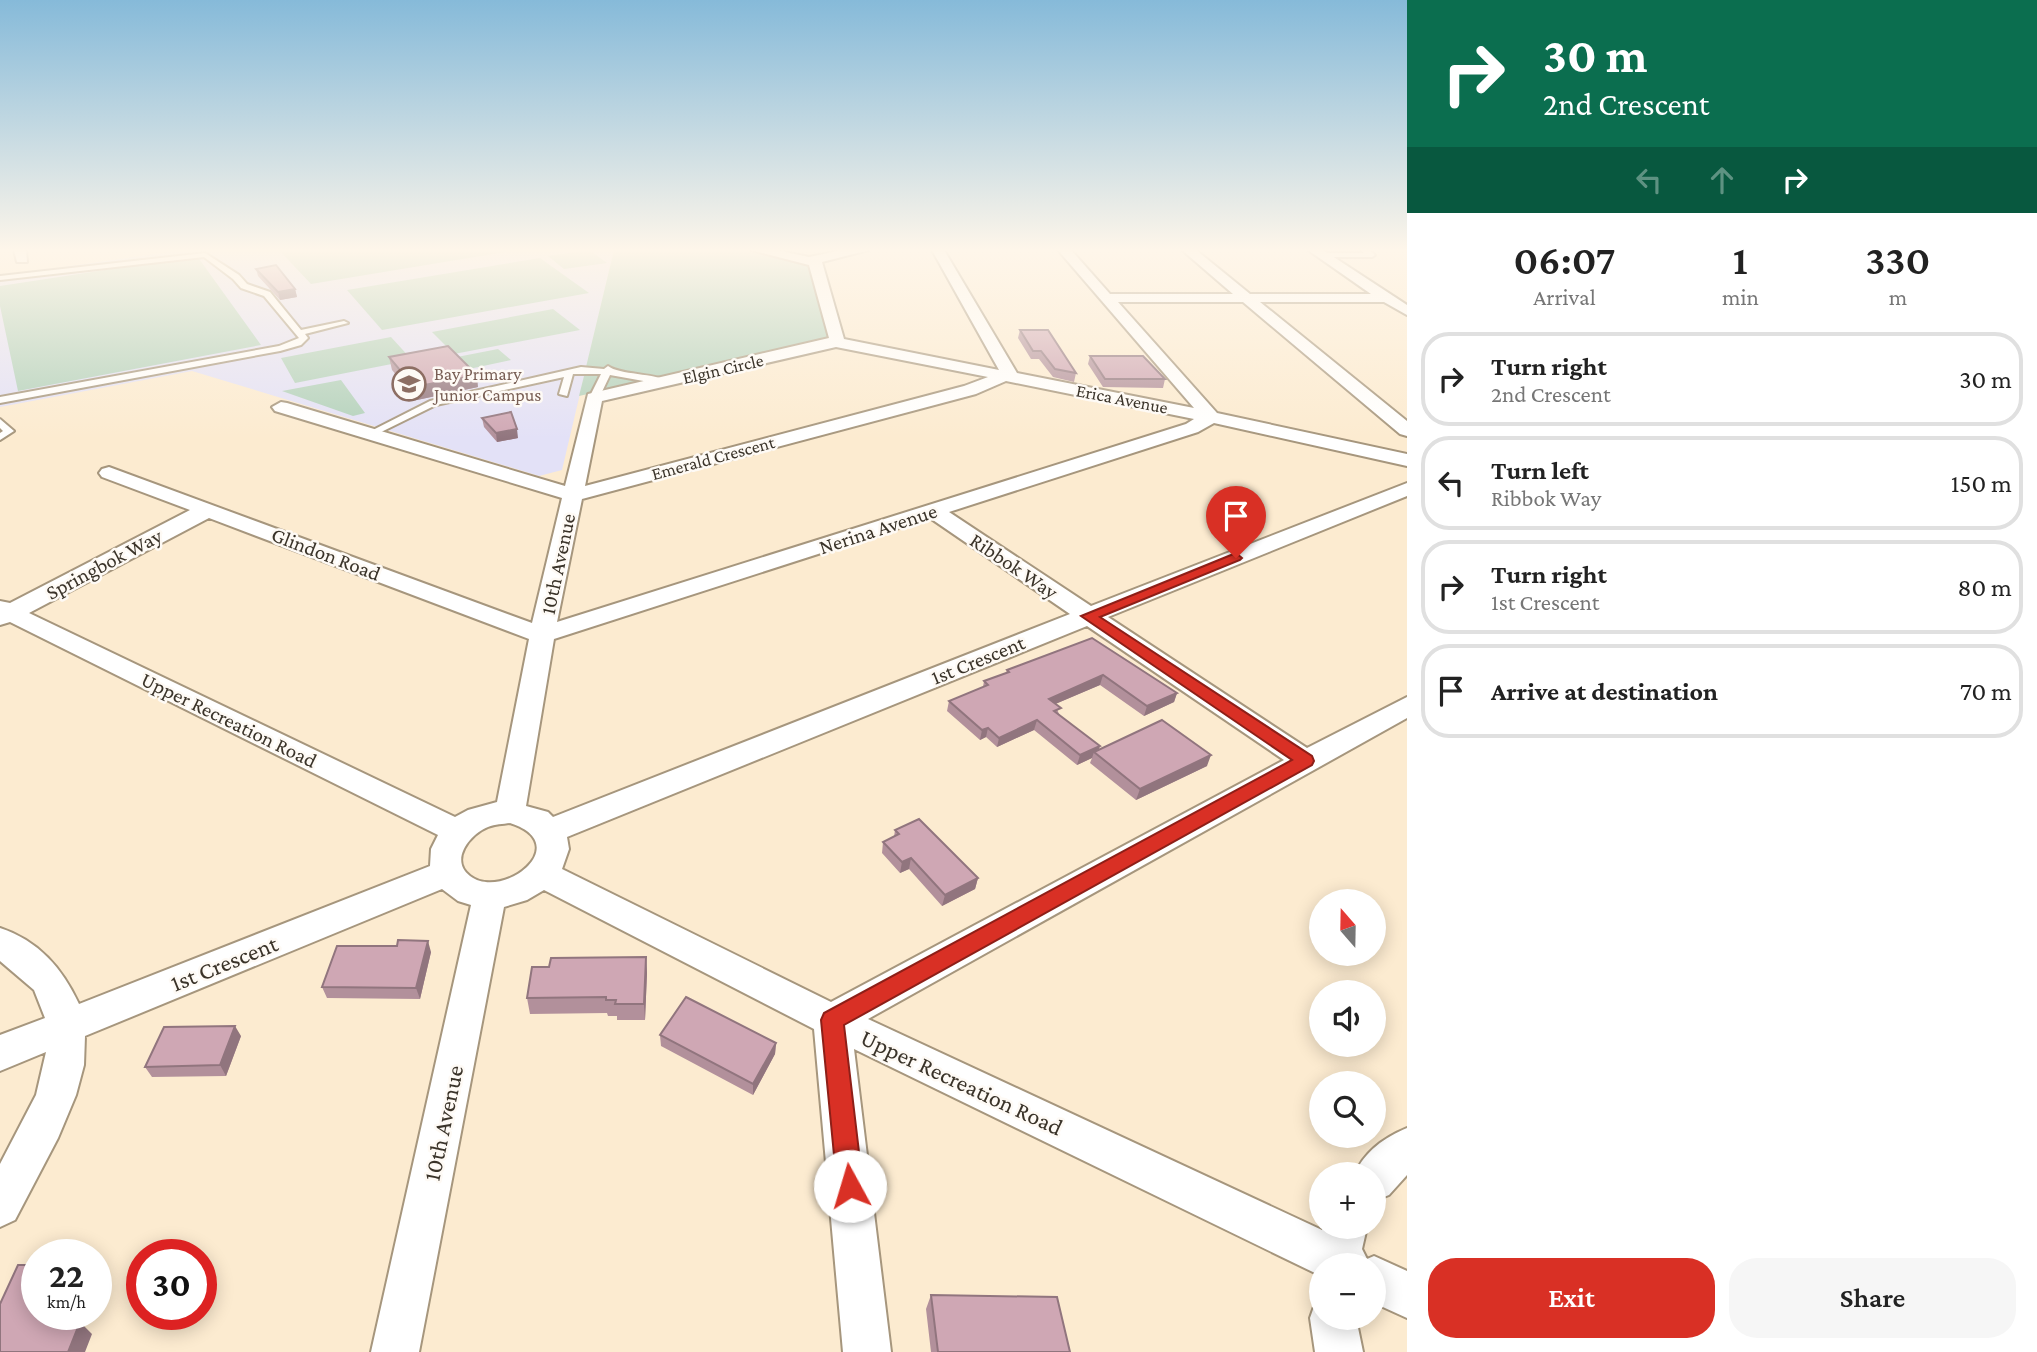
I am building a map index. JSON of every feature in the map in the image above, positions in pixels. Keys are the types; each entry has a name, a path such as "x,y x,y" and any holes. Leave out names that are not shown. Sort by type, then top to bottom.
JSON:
{"street":[{"path":"830,313 837,337 835,342"},
{"path":"975,313 1009,372 1003,376"},
{"path":"1120,313 1211,417"},
{"path":"1265,313 1407,430"},
{"name":"Erica Avenue","path":"835,342 1211,417 1407,460"},
{"name":"Elgin Circle","path":"594,398 835,342"},
{"name":"Emerald Crescent","path":"573,495 970,390 1003,376"},
{"name":"10th Avenue","path":"510,812 542,635 594,398"},
{"path":"281,407 573,495"},
{"name":"Nerina Avenue","path":"542,635 1192,428 1211,417"},
{"name":"Glindon Road","path":"109,473 542,635"},
{"name":"1st Crescent","path":"550,831 1407,489"},
{"name":"Springbok Way","path":"3,613 208,510"},
{"name":"Ribbok Way","path":"933,511 1306,761"},
{"name":"Upper Recreation Road","path":"3,613 457,831"},
{"path":"867,1352 832,1020 1407,706"},
{"path":"510,812 533,818 550,831 554,852 542,874 519,889 490,895 472,892 457,885 444,865 446,848 457,831 481,817 510,812"},
{"name":"1st Crescent","path":"0,1053 447,873"},
{"name":"Upper Recreation Road","path":"542,874 832,1020 1335,1253"},
{"name":"10th Avenue","path":"395,1352 490,895"},
{"path":"0,942 32,964 46,978 57,997 66,1027 63,1069 58,1088 37,1137 0,1205"},
{"path":"1386,1166 1407,1149"},
{"name":"Upper Recreation Road","path":"1386,1283 1407,1296"},
{"path":"1335,1330 1339,1352"}],"lane":[{"path":"0,400 288,346 304,338 284,313"},
{"path":"301,332 344,323"},
{"path":"370,434 433,402 569,373 607,370 666,382"},
{"path":"594,398 607,370"},
{"path":"564,394 569,373"},
{"path":"0,422 9,430 0,437"}],"shaded area":[{"name":"Bay Primary Junior Campus","path":"0,313 599,313 562,470 539,476 192,371 0,407"}],"green space":[{"path":"2,313 238,313 261,345 18,391"},
{"path":"367,313 477,313 382,330"},
{"path":"531,313 558,313 580,330 454,354 432,332"},
{"path":"599,313 823,313 829,335 823,341 579,396 585,372 577,369 586,367"},
{"path":"391,337 412,360 295,383 281,358"},
{"path":"498,349 511,360 469,369 457,357"},
{"path":"341,380 365,413 353,416 282,391"}],"building":[{"path":"1020,330 1048,330 1076,373 1055,369 1041,351 1033,351"},
{"path":"448,346 477,375 414,387 389,357"},
{"path":"1090,356 1143,356 1165,379 1105,379"},
{"path":"511,412 517,429 496,433 482,418"},
{"path":"1092,638 1177,693 1147,706 1103,675 1049,699 1061,708 1054,711 1100,746 1080,755 1037,720 999,738 988,728 982,730 949,701 988,685 984,681 1009,672 1007,670"},
{"path":"1162,720 1211,755 1140,789 1094,752"},
{"path":"919,819 978,878 945,895 911,858 902,862 883,842 899,834 895,830"},
{"path":"398,940 428,941 416,988 322,987 337,946 397,946"},
{"path":"646,957 644,1004 615,1004 616,1000 606,1000 606,997 527,998 532,967 549,967 551,958"},
{"path":"686,997 776,1043 753,1084 660,1035"},
{"path":"235,1026 220,1065 145,1067 164,1027"},
{"path":"18,1265 21,1265 21,1330 77,1330 68,1352 0,1352 0,1304"},
{"path":"931,1295 1057,1297 1070,1352 938,1352"}],"place":[{"name":"Bay Primary Junior Campus","path":"409,384"}],"route":[{"path":"850,1186 832,1020 1306,761 1089,616 1236,558"}]}
